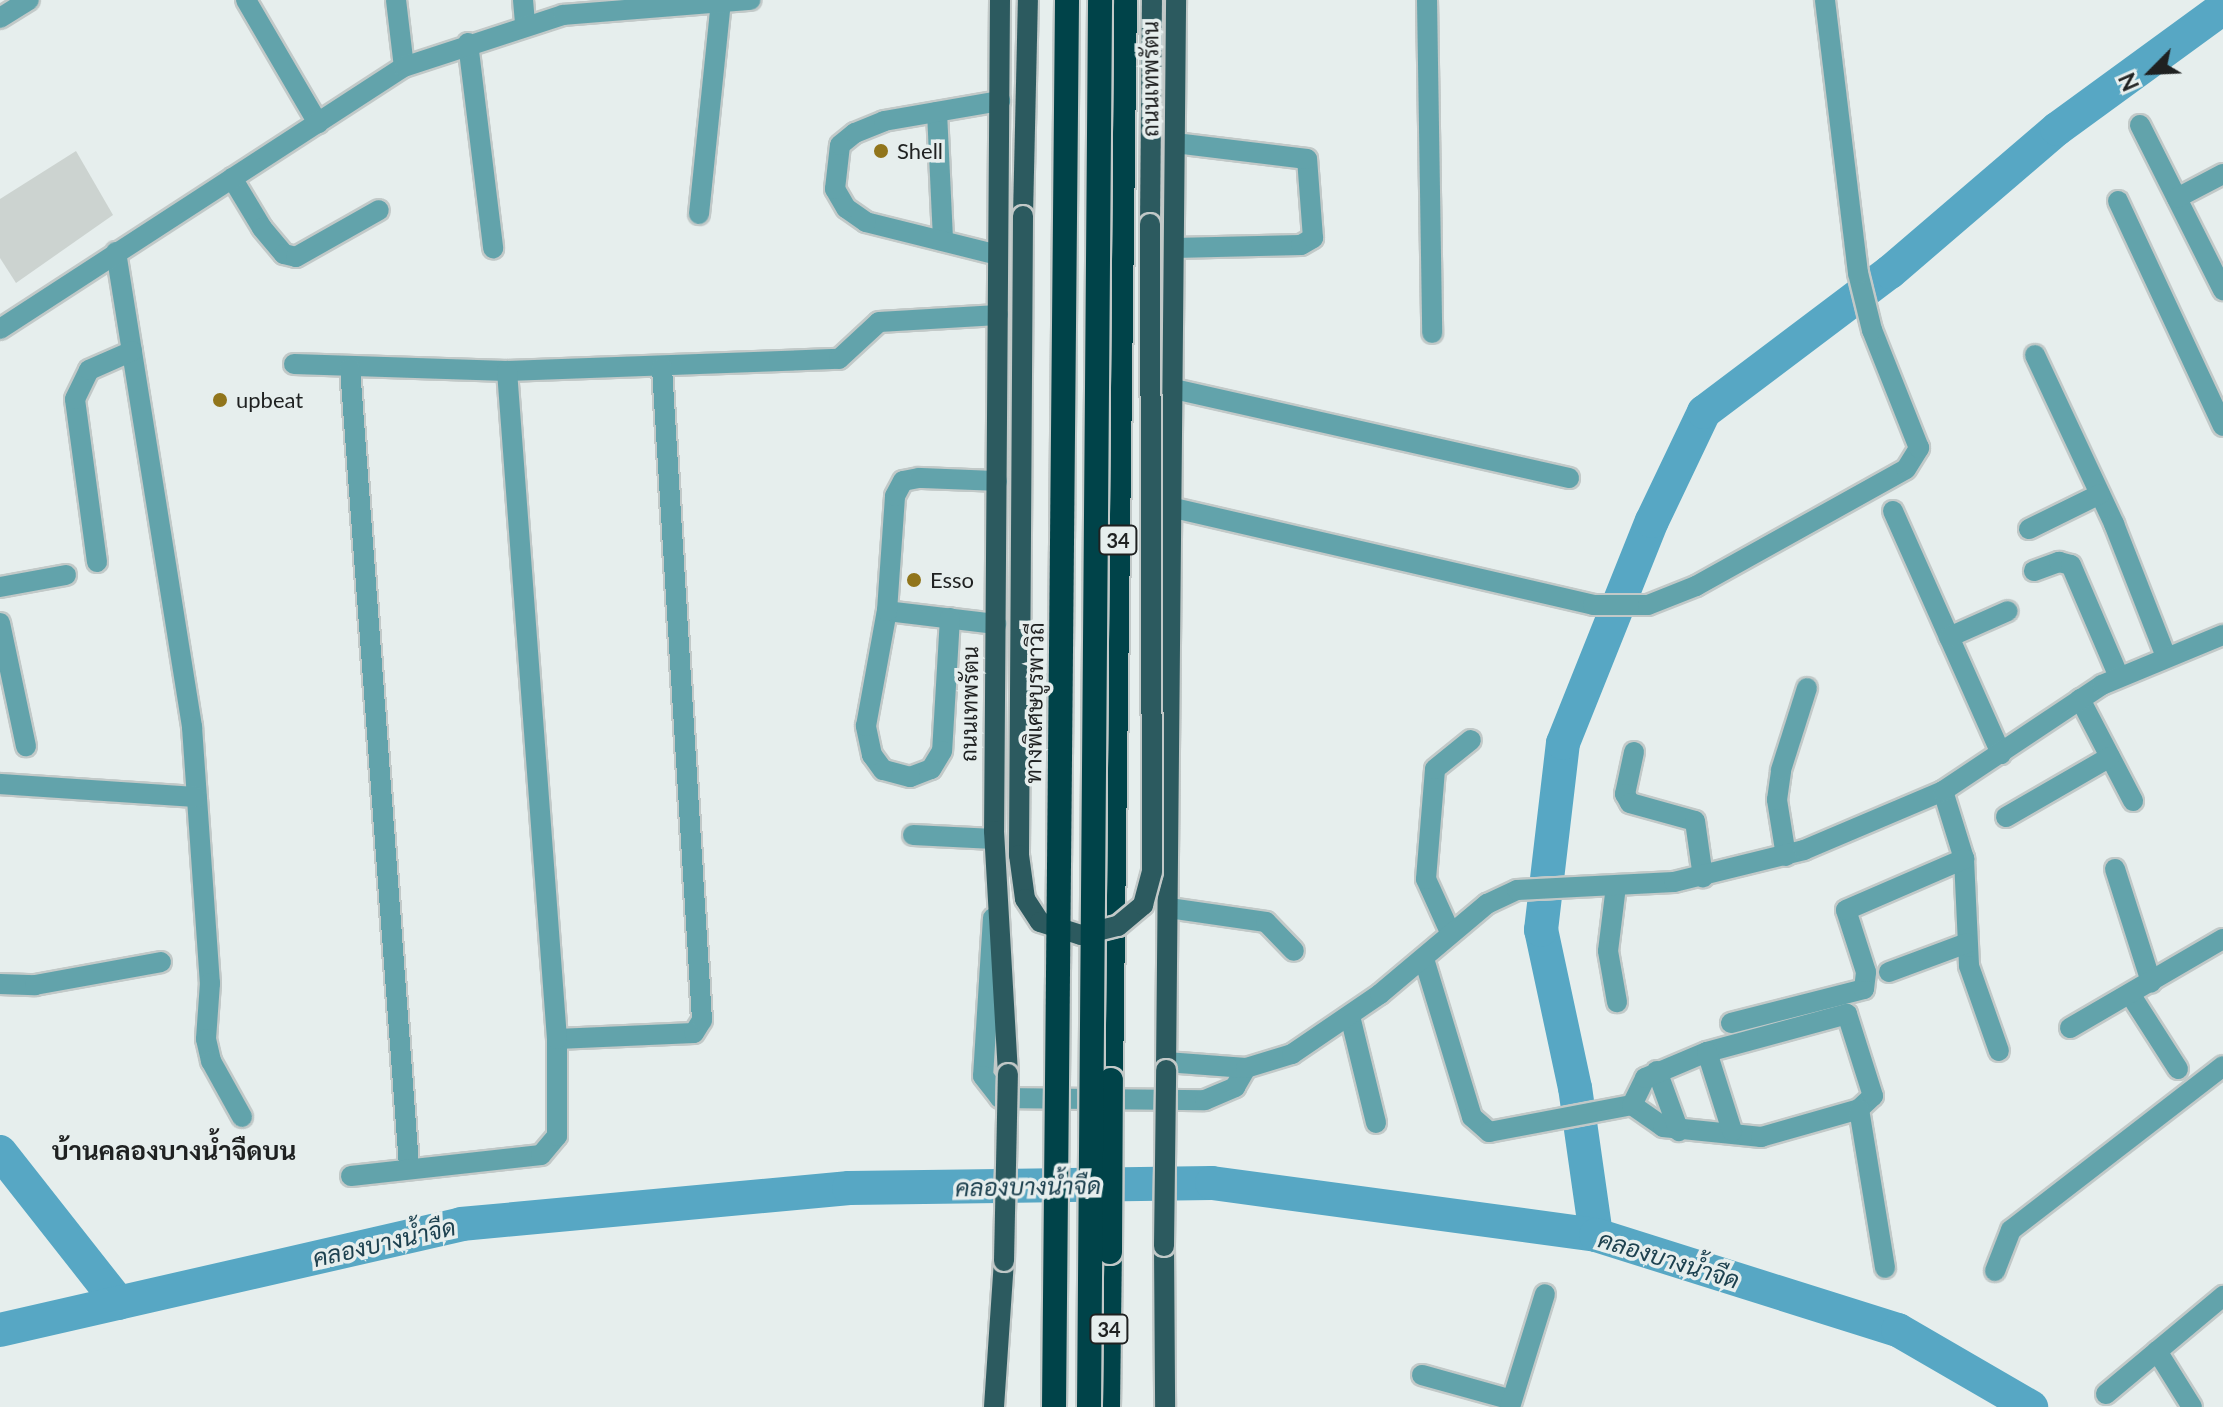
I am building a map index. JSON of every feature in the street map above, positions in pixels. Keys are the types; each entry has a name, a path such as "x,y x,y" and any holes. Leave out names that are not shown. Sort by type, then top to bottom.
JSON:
{"highway":[{"path":"1044,1407 1055,0"},
{"name":"ทางพิเศษบูรพาวิถี","path":"1054,1407 1067,0"},
{"path":"1089,1407 1100,0"},
{"name":"ถนนเทพรัตน","path":"1108,1407 1125,0"}],"main road":[{"name":"ถนนเทพรัตน","path":"994,1407 1004,1261 1008,1074 994,839 1000,0"},
{"path":"1028,0 1023,216 1019,855 1025,899 1040,922 1081,935 1118,926 1143,905 1152,872 1152,0"},
{"name":"ถนนเทพรัตน","path":"1165,1407 1176,0"}],"street":[{"path":"0,18 29,0"},
{"path":"246,0 318,123"},
{"path":"396,0 404,67"},
{"path":"523,0 525,25"},
{"path":"0,329 404,67 468,43 563,15 750,0"},
{"path":"1427,0 1432,333"},
{"path":"1174,508 1593,605 1648,605 1696,586 1915,459 1917,438 1872,330 1858,273 1825,0"},
{"path":"699,214 721,2"},
{"path":"468,43 493,248"},
{"path":"998,255 866,222 846,208 835,189 840,145 855,133 937,112 1000,101"},
{"path":"937,112 943,241"},
{"path":"2140,125 2223,290"},
{"path":"1174,248 1301,245 1313,238 1307,159 1175,143"},
{"path":"2177,198 2223,174"},
{"path":"232,178 262,228 284,254 296,257 379,210"},
{"path":"2118,201 2223,426"},
{"path":"116,252 192,727 210,983 206,1039 211,1061 242,1117"},
{"path":"294,364 507,371 839,359 879,322 998,315"},
{"path":"97,562 77,384 89,370 132,351"},
{"path":"2035,355 2100,494 2165,654"},
{"path":"557,1039 694,1033 702,1020 662,367"},
{"path":"350,368 409,1166"},
{"path":"351,1176 409,1166 541,1155 553,1148 557,1039 507,371"},
{"path":"1174,389 1569,478"},
{"path":"950,618 942,751 931,769 910,777 883,770 872,755 866,726 887,611 895,496 903,481 997,481"},
{"path":"2029,529 2100,494"},
{"path":"1893,511 2001,754"},
{"path":"2034,571 2059,562 2071,565 2119,677"},
{"path":"0,587 66,575"},
{"path":"887,611 996,624"},
{"path":"1949,637 2008,611"},
{"path":"0,623 26,746"},
{"path":"1166,1066 1246,1068 1292,1054 1350,1016 1424,959 1450,932 1517,890 1568,885 1616,886 1703,877 1786,856 1943,791 2080,699 2119,677 2165,654 2223,635"},
{"path":"1786,856 1777,800 1781,770 1807,688"},
{"path":"2080,699 2133,801"},
{"path":"1450,932 1426,879 1435,769 1471,740"},
{"path":"1634,752 1625,794 1630,803 1695,821 1703,877"},
{"path":"2006,817 2110,757"},
{"path":"0,784 197,797"},
{"path":"1943,791 1964,859 1969,966 1999,1051"},
{"path":"913,835 994,839"},
{"path":"1731,1023 1864,989 1866,972 1846,910 1964,859"},
{"path":"2115,869 2151,982"},
{"path":"1616,886 1608,951 1617,1002"},
{"path":"996,888 983,1076 992,1094 1205,1100 1235,1087 1246,1068"},
{"path":"1169,908 1266,922 1294,951"},
{"path":"2070,1028 2223,939"},
{"path":"1889,972 1967,943"},
{"path":"1424,959 1480,1129 1514,1130 1569,1115 1624,1106 1650,1121 1679,1131 1732,1131 1761,1137 1859,1109 1870,1102 1874,1087 1847,1014 1707,1052 1657,1071 1645,1078 1624,1106"},
{"path":"0,984 35,985 161,962"},
{"path":"2130,994 2178,1069"},
{"path":"1350,1016 1376,1123"},
{"path":"1707,1052 1732,1131"},
{"path":"1995,1271 2011,1230 2223,1066"},
{"path":"1657,1071 1679,1131"},
{"path":"1859,1109 1885,1268"},
{"path":"1422,1375 1511,1404 1545,1294"},
{"path":"2106,1394 2223,1296"},
{"path":"2157,1351 2192,1407"}],"building":[{"path":"76,151 113,215 16,283 0,258 0,199"}],"waterway":[{"path":"1596,1235 1575,1088 1541,930 1563,743 1652,521 1704,412 1890,272 2057,129 2223,8"},
{"path":"0,1152 119,1303"},
{"name":"คลองบางน้ำจืด","path":"0,1330 461,1224 849,1188 1212,1183 1596,1235 1898,1330 2031,1407"}],"place":[{"name":"Shell","path":"881,151"},
{"name":"upbeat","path":"220,400"},
{"name":"Esso","path":"914,580"}],"district":[{"name":"บ้านคลองบางน้ำจืดบน","path":"174,1151"}]}
